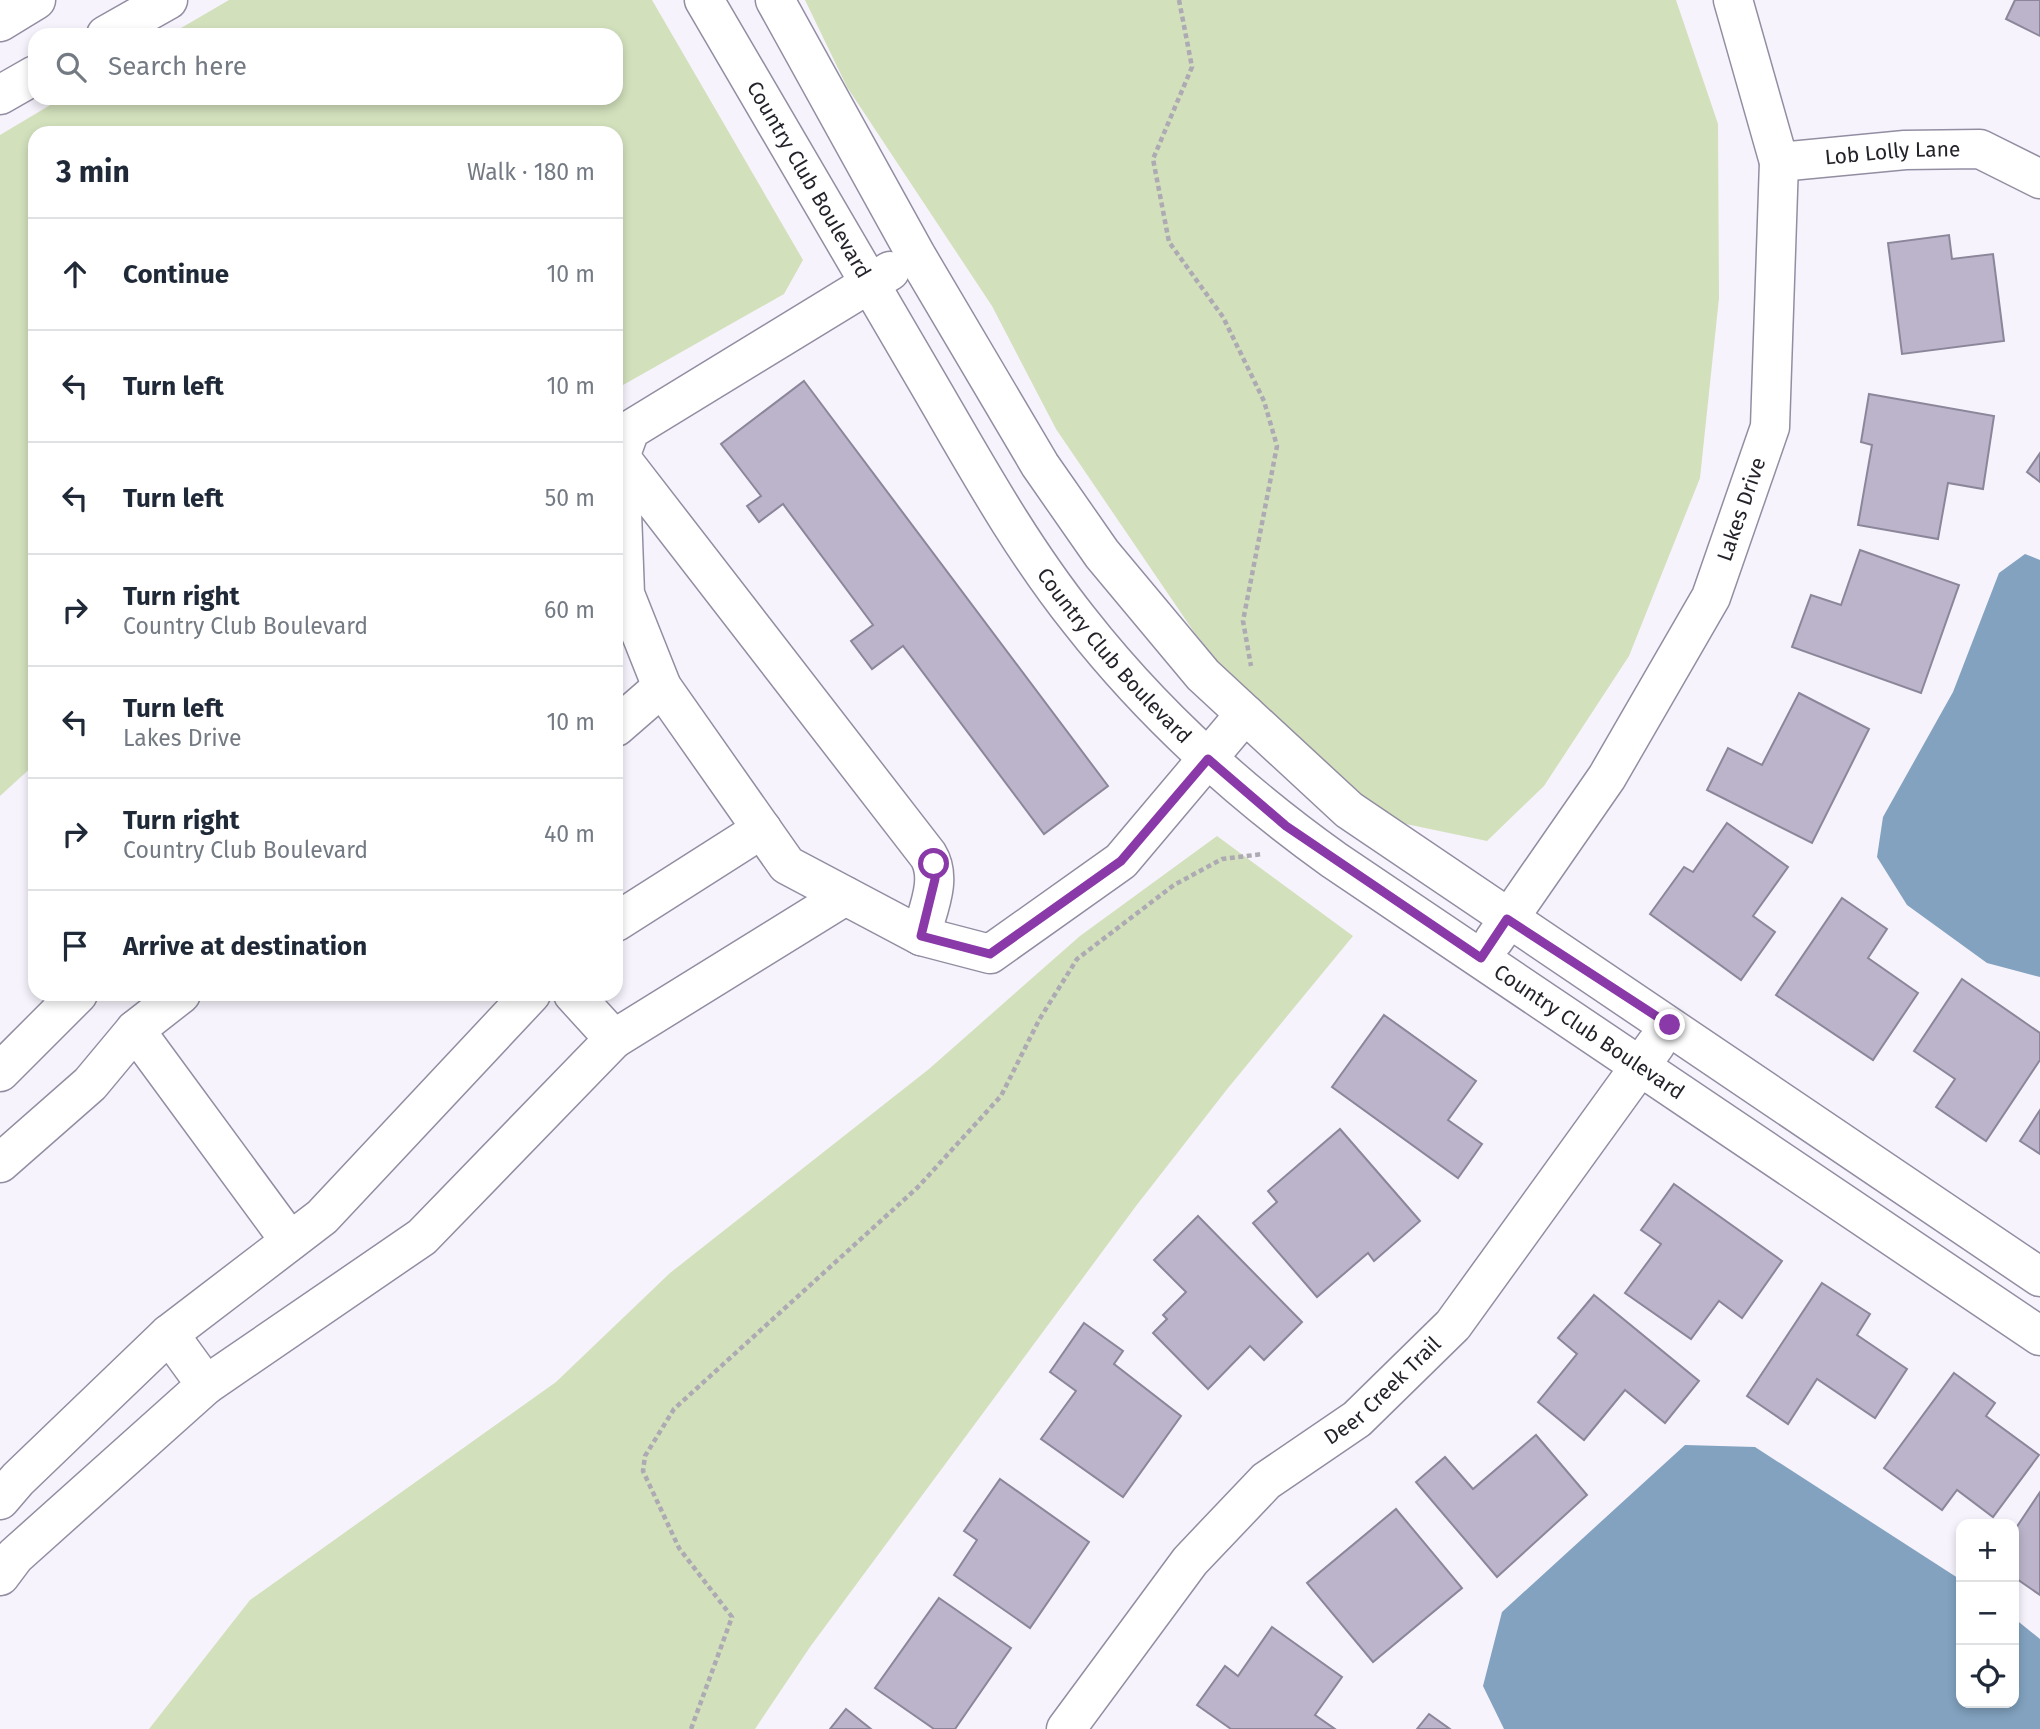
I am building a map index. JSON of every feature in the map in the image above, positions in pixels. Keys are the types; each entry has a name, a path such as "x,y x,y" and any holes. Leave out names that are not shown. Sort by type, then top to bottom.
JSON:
{"street":[{"path":"0,22 36,0"},
{"path":"118,28 168,0"},
{"name":"Country Club Boulevard","path":"704,0 1011,524 1070,608 1140,693 1208,759 1286,826 2040,1336"},
{"path":"775,0 916,256 1040,465 1102,554 1203,675 1349,810 2040,1277"},
{"name":"Lakes Drive","path":"1481,958 1607,777 1711,597 1770,427 1779,162 1733,0"},
{"path":"0,95 28,79"},
{"name":"Lob Lolly Lane","path":"1779,162 1905,150 1980,149 2040,179"},
{"path":"623,449 630,430 916,256"},
{"path":"623,461 934,864 935,879 921,936"},
{"path":"623,603 662,687 787,865 921,936 990,954 1121,861 1245,714"},
{"path":"623,721 662,687"},
{"path":"623,918 762,829"},
{"path":"5,1561 206,1385 422,1237 614,1039 845,896"},
{"path":"0,1072 71,1001"},
{"path":"0,1163 90,1084 135,1030 172,1001"},
{"path":"0,1500 18,1479 169,1334 322,1217 523,1001"},
{"path":"579,1001 614,1039"},
{"name":"Deer Creek Trail","path":"1066,1729 1190,1561 1256,1491 1266,1481 1357,1419 1453,1325 1670,1025"},
{"path":"135,1030 290,1241"},
{"path":"169,1334 206,1385"}],"green space":[{"path":"229,0 652,0 803,260 784,294 623,385 623,126 28,126 28,770 0,796 0,135 50,105 623,105 623,28 181,28"},
{"path":"805,0 1676,0 1718,124 1719,298 1700,478 1629,656 1544,786 1487,841 1387,820 1279,741 1194,632 1056,429 992,306 847,87"},
{"path":"1217,836 1353,936 1228,1088 1136,1206 810,1647 755,1729 149,1729 250,1600 556,1382 670,1273 929,1069 1080,936"}],"water":[{"path":"2025,554 2040,560 2040,977 1987,963 1907,905 1877,857 1883,817 1953,692 1999,573"},
{"path":"1685,1445 1755,1447 1956,1577 1956,1708 2019,1708 2019,1622 2040,1639 2040,1729 1504,1729 1483,1686 1502,1612"}],"building":[{"path":"2015,0 2040,0 2040,36 2006,19"},
{"path":"1949,235 1952,259 1993,254 2004,341 1902,354 1888,243"},
{"path":"804,381 1108,786 1044,834 903,646 872,669 851,641 873,625 783,504 759,522 747,506 761,496 721,444"},
{"path":"1869,394 1994,416 1983,489 1948,483 1938,539 1858,525 1872,445 1861,442"},
{"path":"2040,453 2040,482 2027,472"},
{"path":"1860,550 1959,585 1921,693 1792,647 1811,595 1841,605"},
{"path":"1799,693 1869,729 1812,843 1707,790 1728,748 1762,765"},
{"path":"1727,823 1788,867 1753,916 1775,932 1741,980 1650,914 1684,867 1693,872"},
{"path":"1842,898 1887,929 1868,958 1918,993 1873,1060 1776,995"},
{"path":"1962,979 2040,1033 2040,1060 1986,1141 1936,1107 1955,1079 1914,1051"},
{"path":"1384,1015 1476,1081 1448,1120 1482,1144 1458,1178 1332,1087"},
{"path":"2040,1110 2040,1154 2020,1141"},
{"path":"1340,1129 1420,1221 1374,1261 1368,1253 1317,1297 1253,1223 1277,1202 1268,1191"},
{"path":"1674,1184 1782,1261 1742,1318 1719,1301 1691,1339 1625,1293 1661,1244 1641,1230"},
{"path":"1198,1216 1302,1322 1264,1360 1250,1346 1208,1389 1153,1333 1167,1319 1163,1315 1186,1292 1154,1260"},
{"path":"1822,1283 1870,1314 1857,1335 1907,1369 1875,1418 1817,1379 1788,1424 1747,1396"},
{"path":"1594,1295 1699,1381 1665,1423 1625,1390 1584,1440 1538,1402 1577,1354 1558,1338"},
{"path":"1084,1323 1123,1351 1114,1364 1181,1416 1123,1497 1041,1439 1076,1391 1050,1372"},
{"path":"1954,1373 1995,1403 1986,1416 2039,1455 1993,1517 1957,1490 1942,1510 1884,1468"},
{"path":"1536,1435 1587,1495 1497,1577 1416,1482 1445,1457 1473,1489"},
{"path":"1000,1479 1089,1542 1030,1628 954,1575 977,1540 964,1531"},
{"path":"2040,1492 2040,1595 2019,1580 2019,1524"},
{"path":"1396,1509 1462,1588 1373,1662 1307,1583"},
{"path":"939,1598 1011,1648 955,1729 934,1729 875,1688"},
{"path":"1272,1627 1342,1677 1315,1715 1335,1729 1231,1729 1197,1705 1225,1666 1238,1676"},
{"path":"846,1709 871,1729 830,1729"},
{"path":"1429,1714 1450,1729 1417,1729"}],"route":[{"path":"934,864 935,879 921,936 990,954 1121,861 1208,759 1286,826 1481,958 1507,919 1670,1025"}]}
